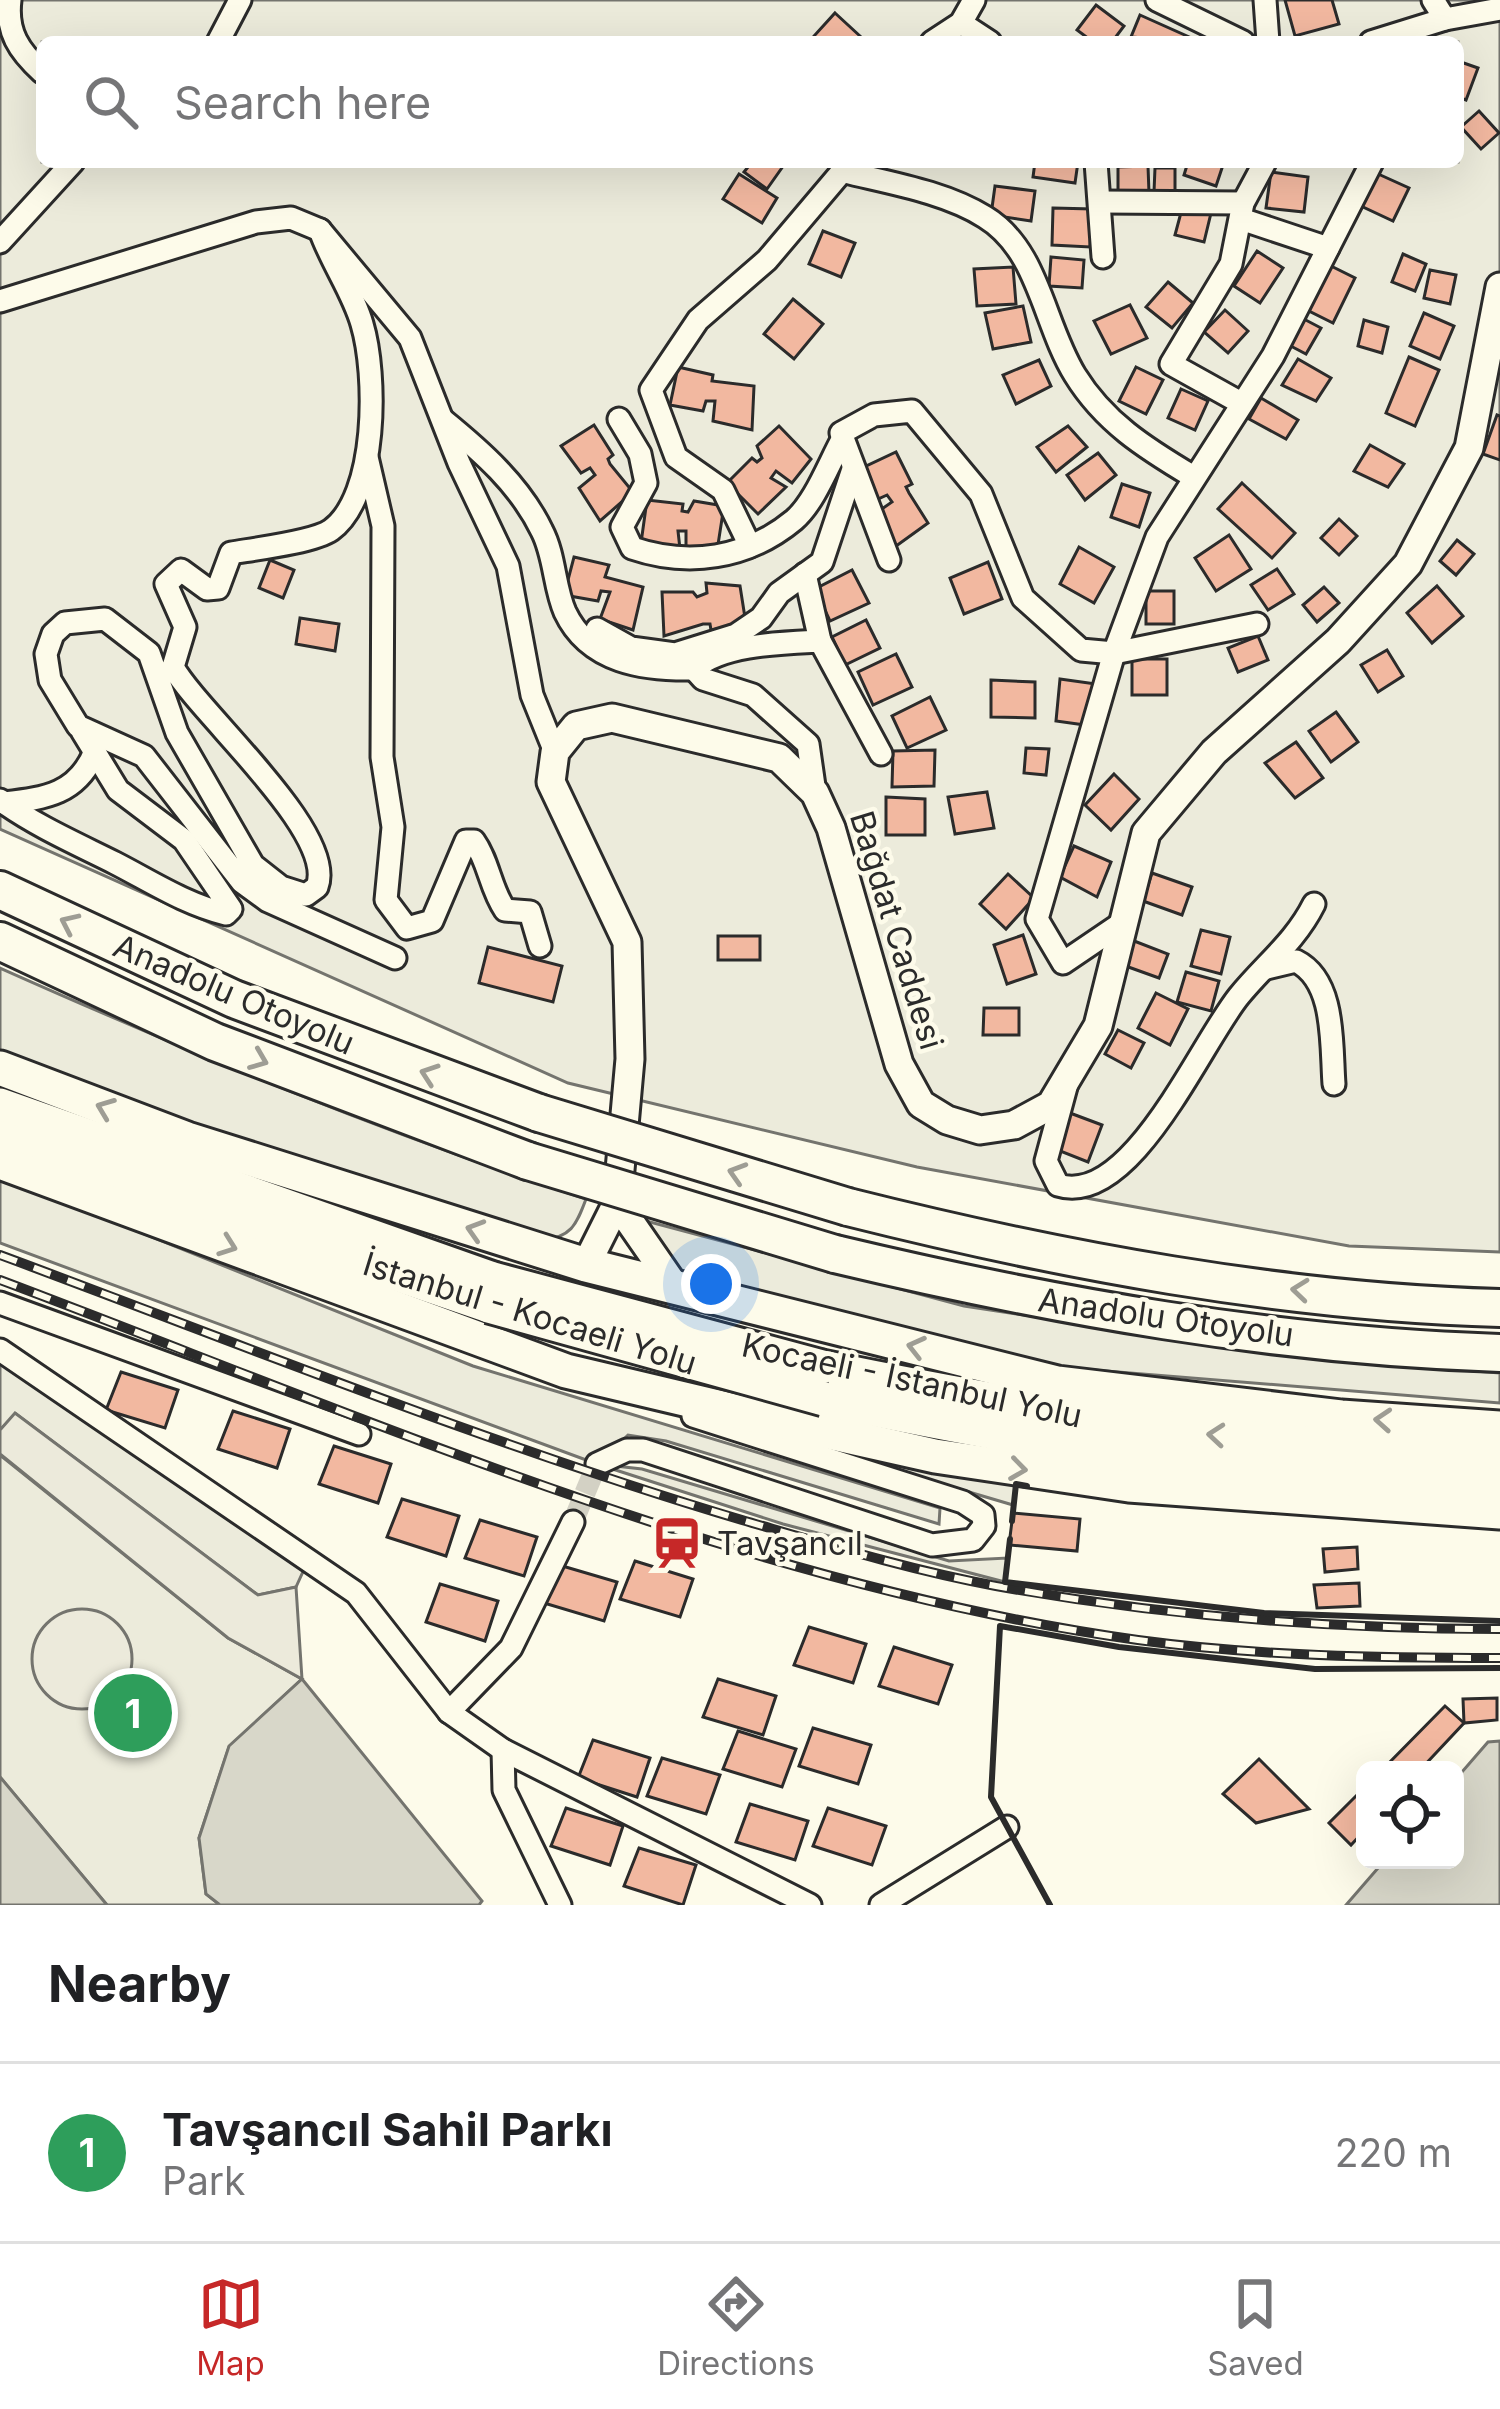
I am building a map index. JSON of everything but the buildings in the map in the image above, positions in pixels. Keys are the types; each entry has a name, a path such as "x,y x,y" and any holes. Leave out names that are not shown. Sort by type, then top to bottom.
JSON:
{"highway":[{"name":"Anadolu Otoyolu","path":"0,890 234,999 539,1113 848,1207 1079,1258 1259,1285 1500,1308"},
{"name":"Anadolu Otoyolu","path":"0,940 215,1042 528,1161 835,1254 1080,1307 1267,1334 1500,1353"},
{"path":"0,1068 188,1139 586,1265 1057,1383 1341,1418 1500,1428"},
{"path":"0,1105 491,1292"},
{"name":"İstanbul - Kocaeli Yolu","path":"0,1138 491,1292 1030,1442 1202,1466 1500,1485"},
{"path":"0,1162 566,1371 742,1423 1130,1485 1500,1511"},
{"path":"566,1371 553,1333 569,1288 586,1265"},
{"path":"673,1284 752,1323 761,1343 742,1423"},
{"name":"Kocaeli - İstanbul Yolu","path":"823,1383 1205,1435 1500,1453"}],"main road":[{"name":"Bağdat Caddesi","path":"555,752 576,725 612,718 779,758 814,793 831,829 899,1064 921,1104 947,1120 980,1130 1014,1125 1051,1105 1098,1026 1147,833 1214,752 1338,641 1408,564 1469,448 1500,286"},
{"path":"555,752 551,782 627,942 630,1059 617,1203 586,1265"},
{"path":"617,1203 673,1284"}],"street":[{"path":"10,0 9,28 22,54 36,67"},
{"path":"221,36 240,0"},
{"path":"941,36 961,22 974,0"},
{"path":"1157,0 1231,36"},
{"path":"1265,0 1268,36"},
{"path":"1384,36 1439,10 1500,9"},
{"path":"961,22 981,36"},
{"path":"0,242 68,168"},
{"path":"750,546 723,490 676,458 651,390 698,320 767,260 846,168"},
{"path":"850,168 986,217 1024,253 1042,310 1087,390 1121,433 1192,476"},
{"path":"1097,168 1103,257"},
{"path":"1241,403 1171,364 1231,264 1242,211 1262,168"},
{"path":"1122,923 1064,962 1037,919 1114,653 1157,537 1273,356 1369,168"},
{"path":"1102,202 1242,211 1328,248"},
{"path":"0,301 256,222 291,218 320,230 410,338 508,566 527,676 555,752"},
{"path":"320,230 362,322 369,371 367,456 382,526 385,587 382,757 394,827 386,900 407,928 432,922 456,855 466,841 475,841 485,856 494,893 505,910 530,912 540,946"},
{"path":"889,560 841,433 874,415 912,411 981,494 1023,598 1081,650 1114,653 1257,624"},
{"path":"442,419 518,492 543,532 565,611 579,633 604,655 650,670 694,669 704,660 778,643 820,640"},
{"path":"619,419 640,454 646,483 622,527 632,548 694,562 750,546 796,519 843,438"},
{"path":"2,801 154,886 226,914 231,909 184,840 118,790 50,680 46,655 53,634 65,623 105,619 149,653 177,733 253,866 281,887 306,896 316,887 319,864 292,816 172,667 185,627 166,584 181,570 207,589 218,588 231,553 322,535 336,527 367,456"},
{"path":"597,629 631,648 675,655 700,651 748,627 822,562 853,468"},
{"path":"805,574 820,640 881,754"},
{"path":"694,669 703,679 753,695 808,744 814,793"},
{"path":"78,725 144,756 242,882 268,901 395,958"},
{"path":"2,801 64,792 88,768 95,751"},
{"path":"1069,1075 1046,1161 1058,1185 1085,1189 1108,1177 1143,1141 1236,999 1298,936 1314,904"},
{"path":"1261,970 1296,961 1311,968 1323,990 1334,1084"},
{"path":"0,1303 358,1434"},
{"path":"0,1350 356,1593 448,1712 503,1750 810,1905"},
{"path":"597,1464 626,1450 643,1450 932,1545 973,1540 984,1526 983,1514 963,1502 742,1423"},
{"path":"448,1712 511,1648 572,1522"},
{"path":"503,1750 504,1790 560,1905"},
{"path":"881,1905 1007,1827"}],"shaded area":[{"path":"0,0 1500,0 1500,1252 1349,1246 917,1167 568,1083 0,829"},
{"path":"0,968 290,1091 586,1199 566,1233 541,1241 183,1129 0,1058"},
{"path":"0,1176 473,1366 940,1508 939,1524 666,1441 628,1435 598,1464 642,1469 949,1561 1007,1558 1005,1582 783,1524 597,1464 0,1243"},
{"path":"635,1218 964,1306 1309,1358 1500,1373 1500,1403 1044,1366 677,1269"},
{"path":"0,1355 306,1565 296,1587 258,1595 16,1414 0,1430"},
{"path":"15,1413 258,1595 296,1587 302,1679 228,1638 0,1454 0,1430"},
{"path":"810,1445 1016,1484 1013,1505"},
{"path":"0,1455 228,1638 302,1679 229,1747 199,1838 206,1894 220,1905 107,1905 0,1777"},
{"path":"82,1609 110,1617 124,1631 132,1659 124,1687 110,1701 82,1709 54,1701 40,1687 32,1659 40,1631 54,1617"},
{"path":"302,1679 482,1901 479,1905 220,1905 206,1894 199,1838 229,1746"},
{"path":"1500,1741 1500,1905 1346,1905 1377,1869 1464,1869 1464,1770 1488,1742"},
{"path":"0,1777 107,1905 0,1905"}],"tunnel":[{"path":"573,1522 597,1464"}],"railway":[{"path":"0,1255 554,1460 900,1564 996,1586 1184,1613 1373,1627 1500,1629"},
{"path":"0,1280 560,1492 847,1580 992,1615 1138,1640 1319,1655 1500,1658"}],"wall":[{"path":"1012,1521 1016,1484 1027,1486"},
{"path":"1010,1539 1005,1582 1264,1613 1500,1621"},
{"path":"1050,1905 991,1797 1000,1626 1119,1647 1315,1669 1500,1668"}],"place":[{"name":"Tavşancıl","path":"677,1543"},
{"name":"Tavşancıl Sahil Parkı","path":"133,1713"}]}
